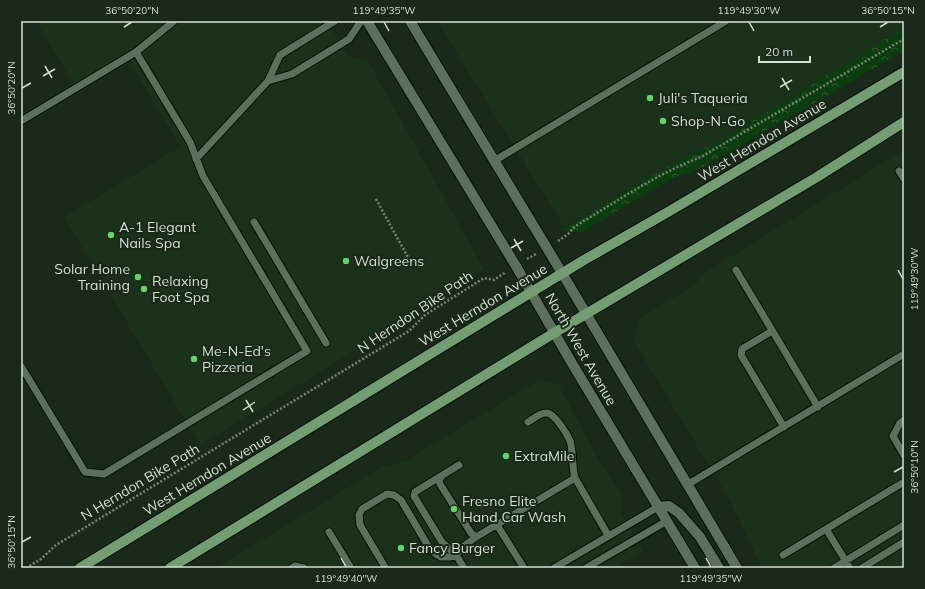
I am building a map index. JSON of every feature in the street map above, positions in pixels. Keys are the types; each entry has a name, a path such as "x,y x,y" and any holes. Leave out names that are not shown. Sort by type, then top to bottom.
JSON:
{"main road":[{"name":"North West Avenue","path":"367,21 532,292 554,333 695,568"},
{"name":"North West Avenue","path":"410,21 737,568"},
{"name":"West Herndon Avenue","path":"80,568 562,273 904,72"},
{"path":"170,568 554,333 817,177 904,122"},
{"path":"658,507 669,506 679,513 700,537 719,568"}],"lane":[{"path":"21,121 136,52 174,21"},
{"path":"196,159 268,81 280,55 335,21"},
{"path":"268,81 292,74 348,40 361,21"},
{"path":"494,161 726,21"},
{"path":"21,366 85,472 104,474 307,351 203,176 190,142 136,52"},
{"path":"899,171 904,179"},
{"path":"254,222 326,344"},
{"path":"736,270 818,407"},
{"path":"772,331 742,349 741,355 784,427"},
{"path":"688,485 904,354"},
{"path":"528,422 541,414 547,413 554,416 570,442 572,468 575,478 608,535"},
{"path":"904,420 900,422 893,436 904,455"},
{"path":"459,465 415,492 414,496 442,542 456,555 464,568"},
{"path":"442,476 439,480 440,484 471,533 476,537"},
{"path":"385,567 360,525 359,515 362,510 387,494 394,495 401,500 431,551 441,557 450,557 456,555 464,546 476,537 575,478"},
{"path":"783,555 904,482"},
{"path":"554,568 658,507"},
{"path":"586,568 667,521"},
{"path":"497,525 524,568"},
{"path":"834,568 904,525"},
{"path":"826,529 850,568"},
{"path":"328,532 350,568"},
{"path":"862,568 904,542"},
{"path":"292,568 294,566 304,568"}],"path":[{"name":"N Herndon Bike Path","path":"26,568 41,559 56,545 409,331 425,315 484,278 494,280 547,248 568,234 574,227 652,180 679,165 701,157 904,39"},
{"path":"376,199 410,261 413,263 425,263"}],"shaded area":[{"path":"36,21 327,21 348,56 368,61 484,269 327,368 200,445 64,217 180,147 128,60 77,90"},
{"path":"438,21 904,21 904,29 719,141 670,165 564,227"},
{"path":"904,150 904,568 762,568 729,499 633,340 640,318 696,284 704,273"},
{"path":"539,380 559,385 591,446 624,500 621,513 643,551 615,568 216,568 380,468 407,460"}],"green space":[{"path":"904,28 904,51 702,168 678,176 662,184 582,232 561,230 670,165 719,141"}],"place":[{"name":"Juli's Taqueria","path":"650,98"},
{"name":"Shop-N-Go","path":"663,121"},
{"name":"A-1 Elegant Nails Spa","path":"111,235"},
{"name":"Walgreens","path":"346,261"},
{"name":"Solar Home Training","path":"138,277"},
{"name":"Relaxing Foot Spa","path":"144,289"},
{"name":"Me-N-Ed's Pizzeria","path":"194,359"},
{"name":"ExtraMile","path":"506,456"},
{"name":"Fresno Elite Hand Car Wash","path":"454,509"},
{"name":"Fancy Burger","path":"401,548"}]}
